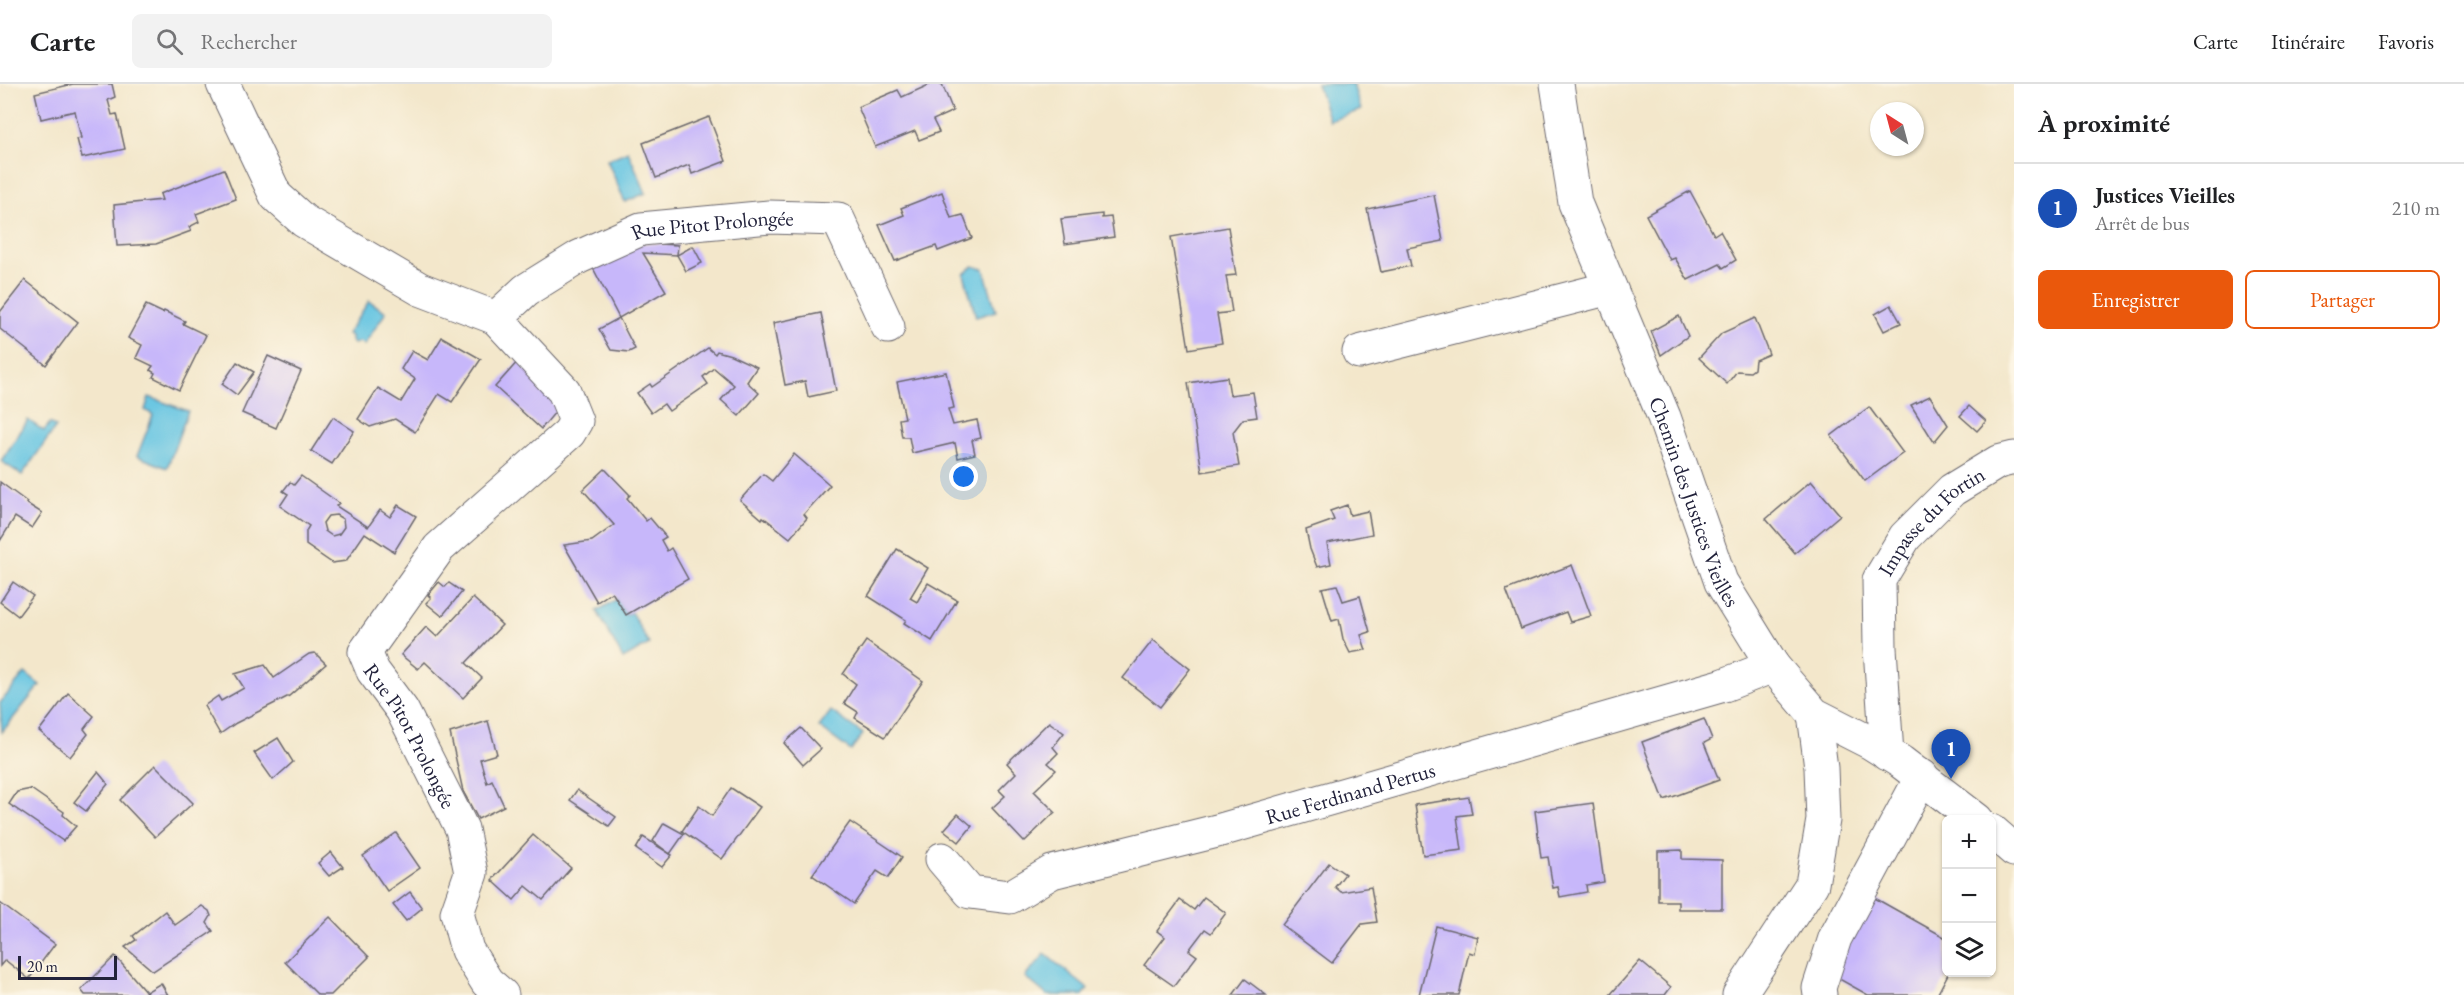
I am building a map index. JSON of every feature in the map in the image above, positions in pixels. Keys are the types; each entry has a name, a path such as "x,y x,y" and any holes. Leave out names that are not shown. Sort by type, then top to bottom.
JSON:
{"street":[{"name":"Rue Pitot Prolongée","path":"222,84 276,196 304,221 420,289 496,318 564,391 576,421 569,433 439,548 365,652 373,671 402,710 462,829 471,873 457,913 467,950 487,982 502,995"},
{"name":"Chemin des Justices Vieilles","path":"1557,84 1575,202 1664,417 1721,582 1773,666 1814,714 1922,776 1972,815"},
{"name":"Rue Pitot Prolongée","path":"496,318 526,290 570,263 641,229 769,217 837,219 888,327"},
{"path":"1359,351 1610,288"},
{"name":"Impasse du Fortin","path":"1887,754 1880,648 1879,580 1905,537 1952,490 1998,462 2014,458"},
{"name":"Rue Ferdinand Pertus","path":"942,859 970,892 1010,897 1052,872 1217,831 1724,685 1773,666"},
{"path":"1739,995 1812,884 1823,820 1821,768 1814,714"},
{"path":"1820,995 1819,988 1835,938 1922,776"},
{"path":"1996,834 2014,850"}],"water":[{"path":"1317,84 1353,84 1361,110 1329,121"},
{"path":"628,151 646,193 625,202 607,160"},
{"path":"973,266 984,269 996,311 976,317 964,274"},
{"path":"369,301 386,312 364,345 360,342 354,344 351,336 347,334"},
{"path":"149,397 188,411 167,468 137,456 153,415 145,410"},
{"path":"28,420 44,431 50,423 56,427 22,475 1,461"},
{"path":"617,599 626,615 631,612 649,644 623,659 597,611"},
{"path":"25,673 40,685 2,732 0,703"},
{"path":"831,711 863,734 851,751 819,727"},
{"path":"1045,954 1088,989 1083,995 1047,995 1025,977"}],"building":[{"path":"73,84 112,84 115,97 108,100 112,115 117,114 125,149 82,158 77,139 81,138 75,111 41,119 35,93"},
{"path":"931,84 942,84 953,111 933,120 939,132 919,140 915,131 875,147 858,107 898,90 902,97"},
{"path":"709,117 726,161 692,174 689,165 656,178 643,143"},
{"path":"224,169 236,199 196,214 199,222 189,227 191,231 156,244 117,246 114,205 162,200 160,194"},
{"path":"1690,191 1714,235 1720,231 1736,260 1723,268 1720,264 1688,280 1675,258 1670,260 1646,215"},
{"path":"942,192 951,218 963,215 972,238 938,251 936,246 895,261 879,225 904,215 901,208"},
{"path":"1434,195 1443,241 1407,248 1411,266 1381,272 1367,209"},
{"path":"1102,214 1102,218 1111,217 1114,237 1065,244 1061,219"},
{"path":"1228,227 1236,275 1226,276 1232,312 1217,314 1222,343 1189,349 1171,237"},
{"path":"638,243 678,245 677,255 643,253 666,291 619,318 592,266"},
{"path":"693,246 702,263 686,271 677,255"},
{"path":"25,280 78,322 46,365 0,329 0,312"},
{"path":"146,305 185,321 183,324 206,335 179,390 153,377 155,373 150,370 153,366 136,358 142,345 128,338"},
{"path":"1891,305 1901,323 1884,331 1875,314"},
{"path":"821,313 836,391 808,397 805,381 785,385 773,323"},
{"path":"1679,316 1688,336 1661,355 1651,331"},
{"path":"619,318 635,349 629,352 611,350 599,329"},
{"path":"1755,318 1769,354 1755,360 1754,369 1750,372 1737,371 1727,384 1699,358 1722,333"},
{"path":"442,337 481,359 452,402 439,394 415,432 395,419 370,427 358,419 378,388 401,402 415,379 401,369 412,351 428,360"},
{"path":"708,348 715,354 717,351 731,355 757,367 747,382 759,393 739,416 721,400 734,385 714,368 703,377 708,384 669,411 664,404 651,413 637,393 650,384 652,387"},
{"path":"268,356 301,371 276,428 242,413"},
{"path":"519,360 561,405 541,429 495,387"},
{"path":"237,362 254,372 237,395 222,384"},
{"path":"946,372 954,408 948,409 953,425 977,420 981,438 972,440 975,454 958,458 955,443 912,453 909,437 902,437 899,419 905,418 897,382"},
{"path":"1227,377 1230,395 1253,392 1257,417 1243,419 1233,432 1239,466 1202,472 1188,383"},
{"path":"1930,396 1948,425 1934,442 1911,405"},
{"path":"1969,406 1986,421 1977,431 1960,416"},
{"path":"1869,407 1903,453 1865,481 1831,436"},
{"path":"333,417 354,431 332,464 311,451"},
{"path":"794,454 830,485 804,514 807,518 790,538 763,517 762,519 740,500 763,474 772,481"},
{"path":"605,469 630,495 627,498 646,521 650,518 666,537 661,540 667,551 671,548 688,579 626,615 612,592 597,602 564,545 592,541 614,525 583,490"},
{"path":"301,476 339,503 336,506 368,527 380,510 390,517 398,505 416,516 394,552 365,533 346,561 332,563 306,545 306,531 309,526 280,506 288,494 283,491 290,482 294,485","holes":["336,515 343,519 344,527 339,534 332,536 325,531 323,523 328,516"]},
{"path":"1811,481 1840,515 1795,553 1766,519"},
{"path":"0,482 42,513 32,528 15,517 0,541"},
{"path":"1347,505 1350,515 1368,511 1372,534 1327,543 1331,564 1317,567 1306,530 1334,520 1330,511"},
{"path":"897,549 928,568 910,598 917,602 928,583 957,600 932,641 904,623 906,620 868,596"},
{"path":"1572,565 1591,616 1570,622 1566,612 1521,629 1506,590"},
{"path":"13,582 33,596 18,616 0,602"},
{"path":"439,582 445,587 449,583 462,592 442,616 426,603 431,598 428,595"},
{"path":"1337,585 1343,601 1360,596 1370,632 1361,635 1366,650 1350,653 1343,639 1339,619 1332,621 1322,588"},
{"path":"473,598 502,625 466,663 482,678 463,698 425,662 418,669 401,655 426,627 437,637"},
{"path":"1153,640 1190,669 1160,707 1123,678"},
{"path":"866,641 923,681 885,737 855,718 858,712 844,703 856,684 843,674"},
{"path":"315,653 326,664 289,696 236,723 220,734 204,706 218,696 221,701 244,688 235,674 265,665 274,678 309,654"},
{"path":"68,693 94,716 84,729 88,734 70,757 39,731"},
{"path":"1704,719 1712,739 1704,743 1719,780 1664,800 1642,742"},
{"path":"488,721 497,754 480,759 487,783 492,780 504,806 478,819 463,791 450,733"},
{"path":"1049,722 1064,733 1053,747 1058,753 1048,763 1056,770 1034,791 1055,812 1024,842 992,808 1005,796 999,790 1016,773 1007,763"},
{"path":"801,728 821,749 803,765 784,743"},
{"path":"278,738 293,762 273,780 254,753"},
{"path":"155,765 193,803 155,837 120,800"},
{"path":"98,772 108,784 86,811 74,802"},
{"path":"731,788 760,807 722,859 682,831 699,806 712,816"},
{"path":"31,789 64,812 63,815 76,826 63,841 9,804 17,792"},
{"path":"577,790 616,817 609,826 570,800"},
{"path":"1469,797 1472,814 1457,816 1462,850 1423,855 1415,805"},
{"path":"1593,803 1604,882 1586,885 1587,892 1560,897 1558,887 1553,888 1548,857 1541,858 1535,811"},
{"path":"958,814 972,826 959,842 944,830"},
{"path":"850,822 902,857 888,878 877,871 854,904 812,875"},
{"path":"664,823 684,834 670,854 653,841"},
{"path":"396,833 420,868 387,891 363,856"},
{"path":"533,835 571,868 543,900 526,886 514,900 492,880"},
{"path":"643,837 672,855 662,867 636,849"},
{"path":"1682,850 1682,859 1722,860 1722,909 1678,909 1678,901 1658,901 1658,851"},
{"path":"331,852 343,867 329,876 318,863"},
{"path":"1329,863 1345,874 1335,887 1341,892 1371,887 1377,922 1362,924 1332,963 1282,925"},
{"path":"410,892 422,908 406,921 393,905"},
{"path":"1204,897 1226,913 1211,933 1205,929 1189,950 1197,956 1174,986 1144,965 1165,937 1157,931 1180,900 1194,910"},
{"path":"1873,897 1942,936 1942,977 1946,977 1937,995 1868,995 1832,975"},
{"path":"0,903 55,944 29,979 5,960 0,966"},
{"path":"202,906 209,911 211,916 207,923 213,931 153,971 125,947 136,940 133,936 165,911 175,925"},
{"path":"330,917 369,957 331,995 318,995 285,962"},
{"path":"1436,926 1478,937 1475,954 1469,952 1459,995 1419,995"},
{"path":"115,956 146,992 142,995 85,995 81,990"},
{"path":"1640,961 1671,987 1665,995 1610,995"},
{"path":"1245,979 1266,995 1233,995"},
{"path":"161,983 168,995 148,995 146,992"}],"place":[{"name":"Justices Vieilles","path":"1951,779"}]}
